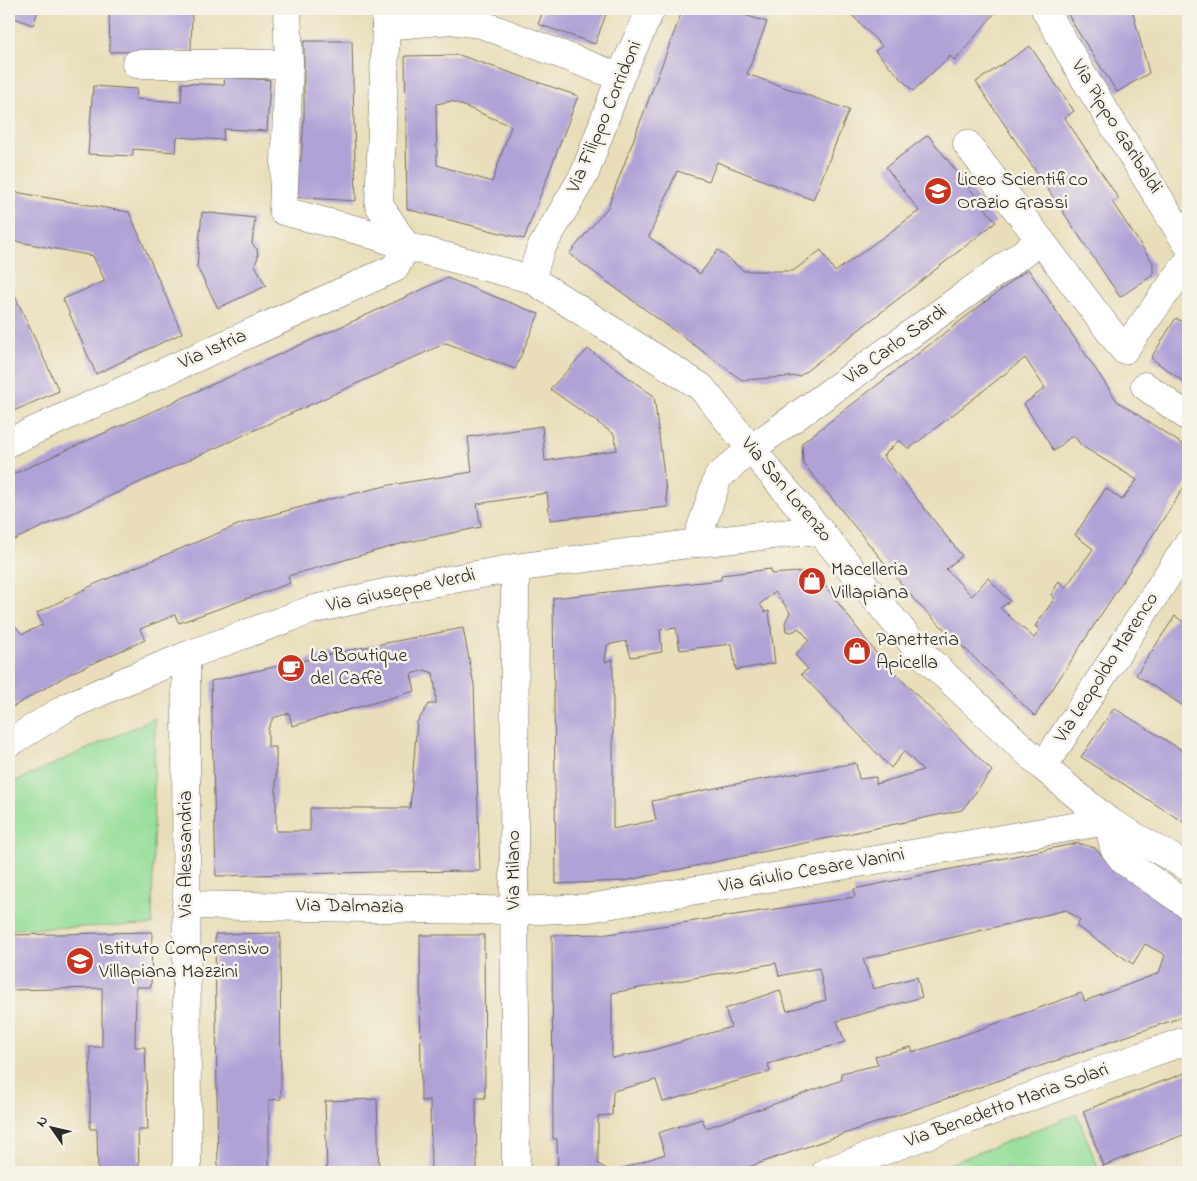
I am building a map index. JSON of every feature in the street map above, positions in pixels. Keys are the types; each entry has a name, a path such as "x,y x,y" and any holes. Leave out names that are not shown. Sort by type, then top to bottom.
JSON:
{"street":[{"path":"136,64 289,64 287,9"},
{"name":"Via Filippo Corridoni","path":"531,278 540,250 586,173 620,77 652,9"},
{"name":"Via Pippo Garibaldi","path":"1045,9 1082,76 1188,245"},
{"path":"406,246 379,205 386,18 450,20 481,24 620,77"},
{"name":"Via San Lorenzo","path":"289,64 283,211 365,232 406,246 531,278 701,387 919,651 1043,767 1108,821 1188,867"},
{"path":"966,144 1124,350 1188,262"},
{"name":"Via Carlo Sardi","path":"696,543 718,477 751,449 1040,241"},
{"name":"Via Istria","path":"9,442 395,268 406,246"},
{"path":"1145,386 1188,417"},
{"name":"Via Giuseppe Verdi","path":"9,743 69,706 186,656 311,610 415,586 515,568 696,543 819,530"},
{"name":"Via Leopoldo Marenco","path":"1043,767 1188,544"},
{"name":"Via Milano","path":"515,568 514,911 516,1172"},
{"name":"Via Alessandria","path":"186,656 187,1172"},
{"path":"1108,821 1114,848 1124,861 1188,905"},
{"name":"Via Giulio Cesare Vanini","path":"514,911 589,908 1108,821"},
{"name":"Via Dalmazia","path":"186,905 514,911"},
{"name":"Via Benedetto Maria Solari","path":"826,1172 1188,1040"}],"green space":[{"path":"155,718 152,925 9,929 9,787 14,782"},
{"path":"1077,1114 1100,1172 923,1172 949,1164"}],"building":[{"path":"9,9 39,9 33,25 9,16"},
{"path":"109,9 192,9 191,51 110,52"},
{"path":"544,9 608,9 595,44 538,24"},
{"name":"Liceo Scientifico Orazio Grassi","path":"683,9 726,9 767,22 747,74 849,110 813,200 717,162 709,181 677,171 649,237 700,274 718,250 744,271 793,271 821,250 835,272 919,211 886,167 928,135 996,222 800,376 742,380 569,254 608,207"},
{"path":"846,9 998,9 955,61 950,56 913,91 875,51 882,46"},
{"path":"1065,9 1132,9 1149,73 1117,92"},
{"path":"304,41 352,41 356,201 290,197 290,161 301,161 304,116"},
{"path":"1030,46 1074,111 1065,118 1119,199 1112,202 1153,263 1153,275 1120,297 976,82"},
{"path":"459,55 578,96 524,239 407,209 405,56","holes":["452,101 511,126 492,182 437,165 436,104"]},
{"path":"225,77 270,80 267,131 224,129 223,140 177,137 176,152 133,149 133,156 88,154 93,86 137,89 136,99 181,102 182,83 224,85"},
{"path":"9,191 129,212 182,333 96,374 63,299 105,281 93,256 9,240"},
{"path":"202,212 255,218 252,244 257,249 258,257 255,265 266,286 218,308 197,267"},
{"path":"1028,269 1117,401 1188,448 1188,481 1035,716 917,603 803,463 802,443","holes":["1025,358 1045,388 1024,404 1054,451 1073,435 1082,446 1137,480 1122,500 1106,488 1075,535 1093,549 1065,588 1059,581 1051,595 1055,598 1035,626 1040,630 1034,638 1000,608 1010,601 988,578 972,596 946,569 962,556 883,456 899,440 909,449"]},
{"path":"447,278 539,314 515,369 446,343 9,542 9,476"},
{"path":"9,283 59,391 9,413"},
{"path":"1176,318 1186,324 1188,321 1188,385 1151,358"},
{"path":"588,349 654,396 668,507 550,520 547,493 477,504 481,527 404,543 288,576 290,583 179,623 175,615 140,629 145,640 71,673 9,709 9,624 12,622 22,634 43,625 37,613 95,584 245,522 390,485 472,472 468,437 542,426 545,461 617,450 614,434 550,389"},
{"path":"771,569 771,574 814,571 879,657 992,771 962,810 624,881 556,884 553,598 721,580 721,575","holes":["775,592 790,612 785,623 786,631 792,632 799,628 809,640 795,655 808,669 801,674 891,768 904,751 923,770 876,784 876,777 859,779 856,763 730,785 652,801 656,820 613,829 613,659 605,662 607,645 626,641 631,657 662,652 660,630 676,628 680,650 732,644 736,670 775,663 769,611 765,612 760,604"]},
{"path":"1175,616 1188,625 1188,709 1136,675"},
{"path":"463,628 474,685 480,871 216,876 211,681 350,650","holes":["425,670 433,673 436,704 429,704 417,722 410,808 310,808 310,831 276,831 276,747 268,747 268,729 273,718 289,713 292,726 415,691 411,674"]},
{"path":"1114,708 1188,754 1188,825 1081,757"},
{"path":"1078,843 1095,848 1117,873 1188,916 1188,1015 734,1172 612,1172 558,1172 557,1139 553,1139 552,935 608,934 855,897 854,889","holes":["1066,910 1080,920 1076,926 1133,964 1145,944 1165,955 1159,973 1085,1001 1081,993 933,1046 913,1052 911,1047 875,1056 878,1065 841,1073 842,1080 706,1128 702,1119 658,1133 665,1154 612,1172 598,1164 598,1116 612,1115 613,1091 656,1080 663,1102 770,1072 768,1064 845,1042 837,1021 922,997 917,977 873,989 863,959","776,963 779,976 819,968 826,1000 787,1011 780,990 725,1009 731,1027 650,1051 612,1058 612,993"]},
{"path":"152,932 151,987 136,987 135,1047 145,1047 148,1130 138,1130 139,1172 98,1172 97,1129 90,1129 90,1047 102,1047 102,988 9,990 9,935"},
{"path":"280,933 281,1099 269,1100 269,1172 218,1172 215,934"},
{"path":"420,935 484,935 485,1098 476,1098 477,1172 431,1172 430,1100 421,1101"},
{"path":"1188,1072 1188,1133 1103,1166 1083,1111"},
{"path":"377,1099 379,1172 327,1172 325,1101"},
{"path":"1008,1167 1019,1172 982,1172 986,1170"}],"place":[{"name":"Liceo Scientifico Orazio Grassi","path":"938,191"},
{"name":"Macelleria Villapiana","path":"812,581"},
{"name":"Panetteria Apicella","path":"857,651"},
{"name":"La Boutique del Caffè","path":"291,668"},
{"name":"Istituto Comprensivo Villapiana Mazzini","path":"80,961"}]}
